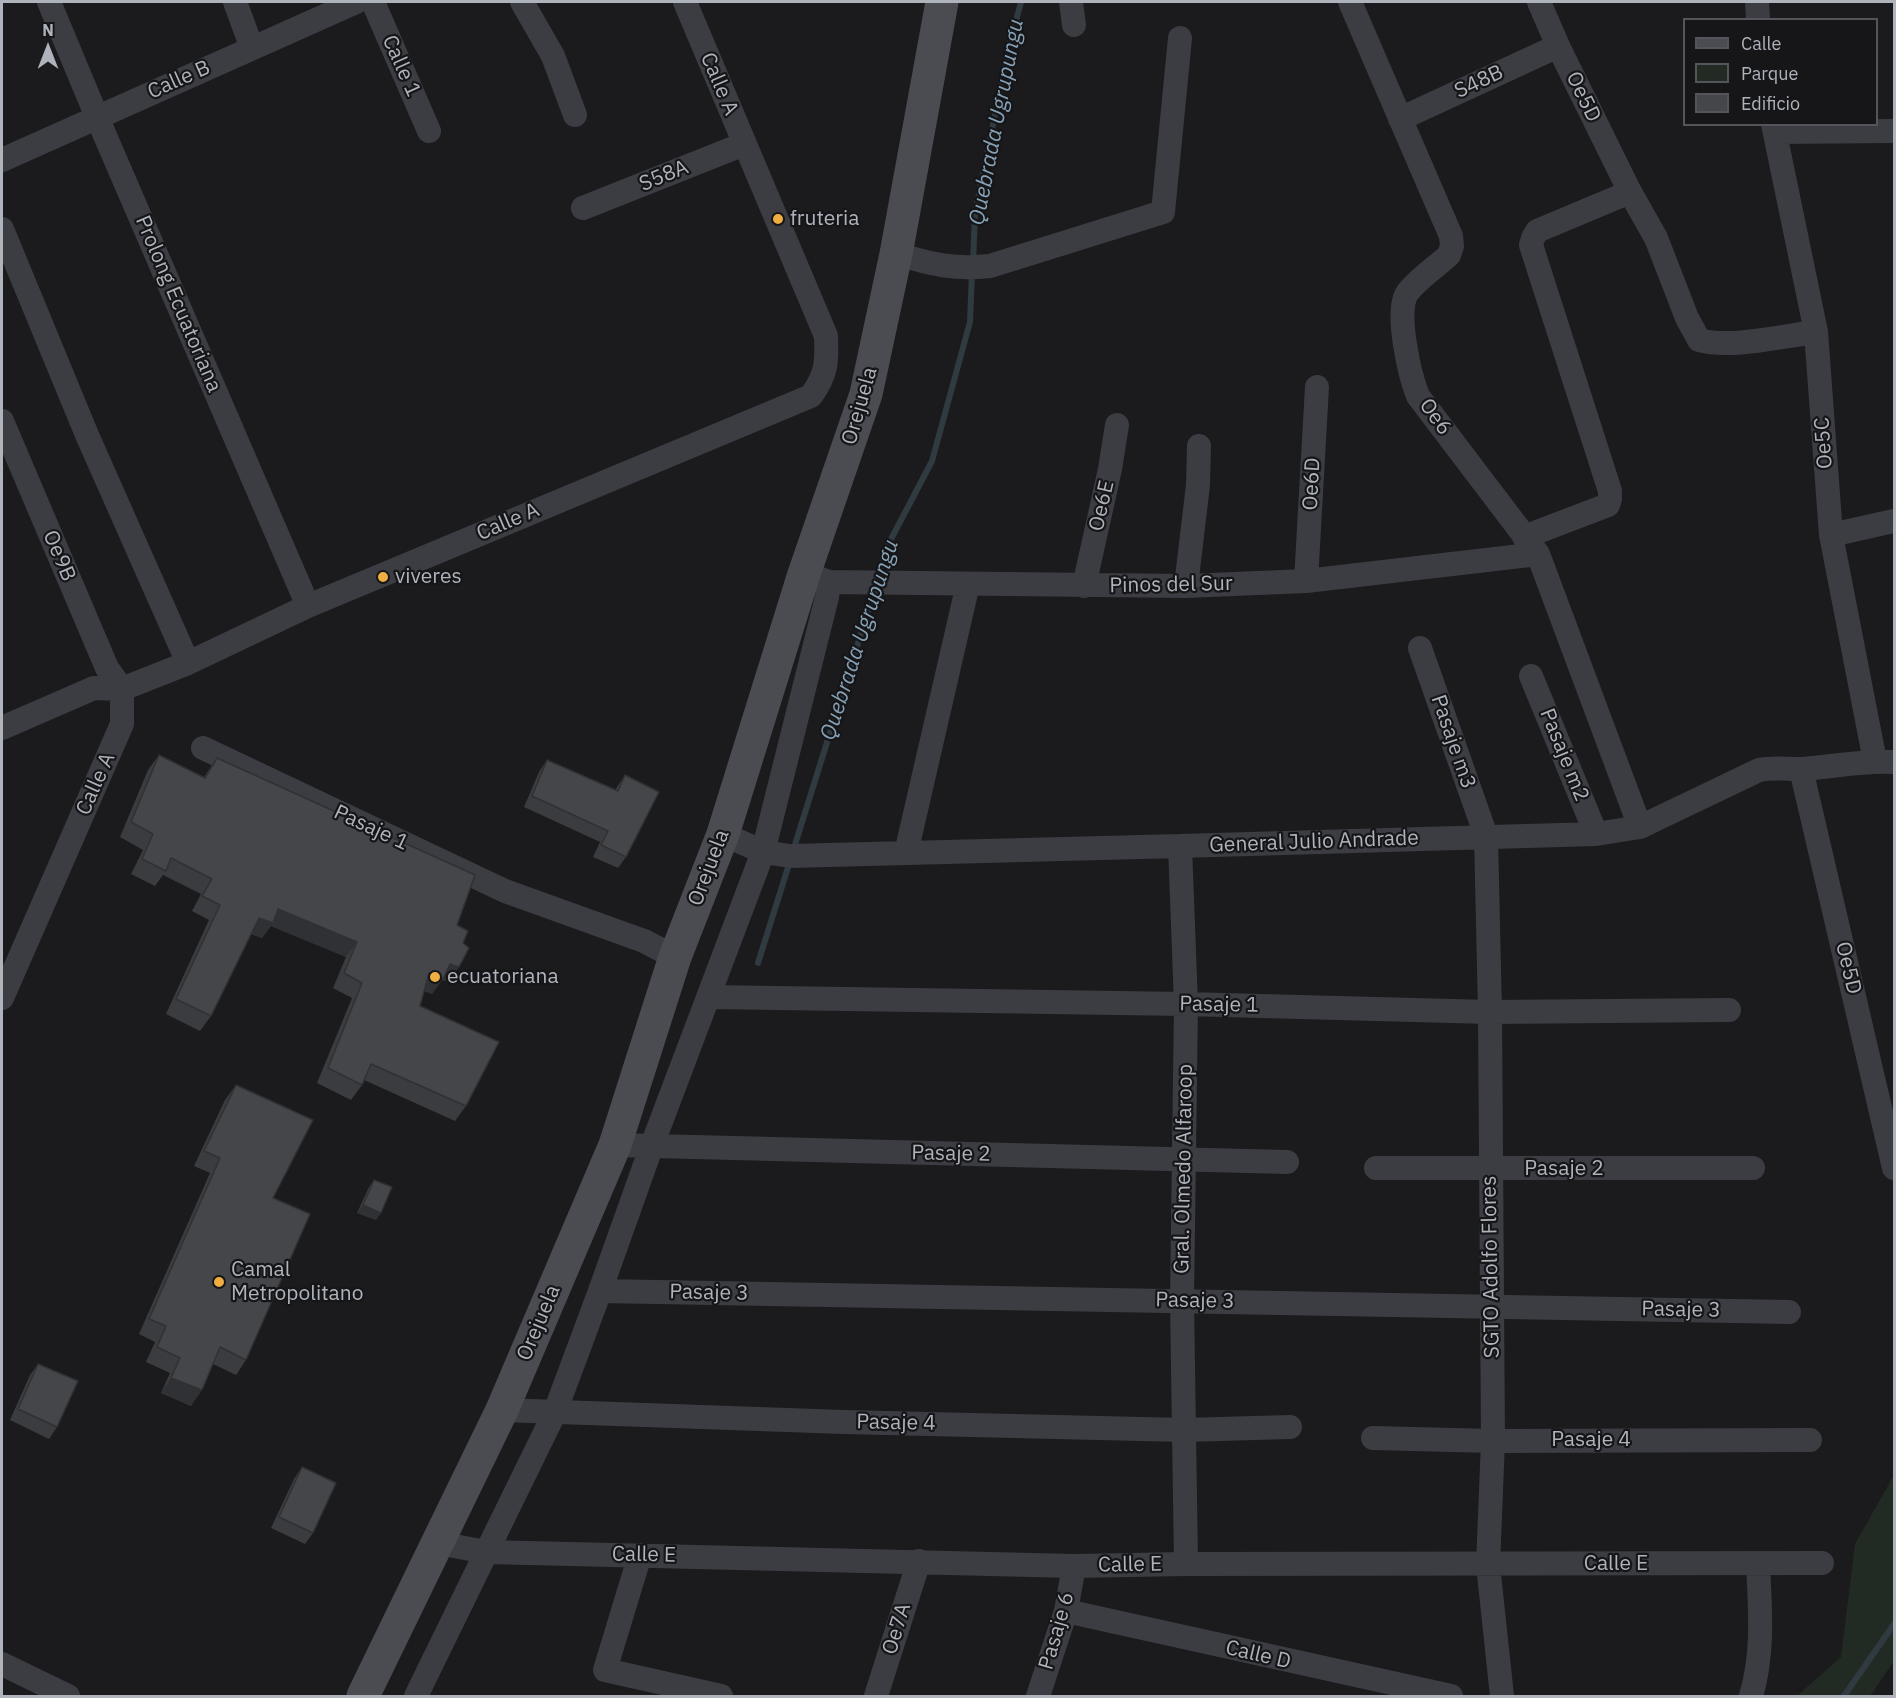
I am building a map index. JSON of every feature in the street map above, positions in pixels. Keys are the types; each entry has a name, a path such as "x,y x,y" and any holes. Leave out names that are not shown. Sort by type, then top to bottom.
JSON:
{"street":[{"name":"Prolong Ecuatoriana","path":"49,2 308,606"},
{"path":"235,2 252,48"},
{"name":"Calle B","path":"2,160 356,2"},
{"name":"Calle 1","path":"373,2 429,131"},
{"path":"522,2 553,56 574,114"},
{"name":"Calle A","path":"2,998 122,724 122,689 188,663 308,606 811,396 821,382 827,363 826,336 685,2"},
{"name":"Orejuela","path":"363,1696 502,1410 615,1145 675,957 723,834 816,578 866,394 896,254 942,2"},
{"name":"Oe6","path":"1350,2 1451,236 1452,246 1449,255 1407,293 1403,303 1402,316 1412,382 1418,396 1531,546 1640,827"},
{"name":"Oe5D","path":"1539,2 1558,46 1630,192 1656,238 1687,318 1699,340 1713,344 1732,343 1816,332"},
{"path":"1757,2 1758,18"},
{"path":"896,254 944,267 990,266 1163,212 1180,38"},
{"name":"S48B","path":"1400,118 1558,46"},
{"path":"1774,128 1894,131"},
{"name":"Oe5C","path":"1774,128 1816,332 1831,535 1885,762"},
{"name":"S58A","path":"583,208 744,144"},
{"name":"Pinos del Sur","path":"816,578 1084,586 1186,586 1306,581 1531,546 1608,505 1610,491 1531,245 1537,231 1630,192"},
{"path":"2,229 87,435 188,663"},
{"name":"Oe6D","path":"1306,581 1317,387"},
{"name":"Oe6E","path":"1084,586 1110,469 1117,425"},
{"name":"Oe9B","path":"2,426 107,668 122,689"},
{"path":"1186,586 1198,478 1199,446"},
{"path":"1831,535 1894,521"},
{"path":"416,1696 555,1412 651,1148 763,852 827,597 816,578"},
{"path":"906,853 968,584"},
{"name":"Pasaje m3","path":"1420,648 1486,836"},
{"name":"Pasaje m2","path":"1531,676 1596,834"},
{"path":"2,728 94,688 122,689"},
{"name":"Pasaje 1","path":"203,748 505,891 644,941 675,957"},
{"name":"General Julio Andrade","path":"723,834 763,852 790,856 1596,834 1640,827 1767,768 1801,769 1885,762"},
{"name":"Oe5D","path":"1801,769 1894,1168"},
{"name":"SGTO Adolfo Flores","path":"1486,836 1490,1012 1493,1441 1488,1565 1502,1696"},
{"name":"Gral. Olmedo Alfaroop","path":"1180,846 1186,1004 1182,1300 1186,1564"},
{"name":"Pasaje 1","path":"709,997 1186,1004 1490,1012 1729,1010"},
{"name":"Pasaje 2","path":"615,1145 651,1148 1287,1162"},
{"name":"Pasaje 2","path":"1376,1168 1753,1168"},
{"name":"Pasaje 3","path":"600,1291 1789,1312"},
{"name":"Pasaje 4","path":"502,1410 844,1422 1184,1430 1290,1427"},
{"name":"Pasaje 4","path":"1373,1438 1493,1441 1810,1440"},
{"name":"Calle E","path":"438,1543 486,1552 1074,1566 1822,1563"},
{"path":"640,1555 605,1670 721,1696"},
{"name":"Oe7A","path":"876,1696 919,1561"},
{"path":"1751,1696 1758,1672 1760,1645 1758,1563"},
{"name":"Pasaje 6","path":"1038,1696 1066,1611 1074,1566"},
{"name":"Calle D","path":"1066,1611 1451,1696"},
{"path":"2,1664 68,1696"}],"green space":[{"path":"1894,1475 1894,1661 1870,1696 1797,1696 1841,1657 1855,1544"}],"building":[{"path":"159,755 205,778 217,758 475,875 457,925 468,931 463,943 469,948 459,967 450,964 443,979 429,973 420,1006 499,1042 466,1106 371,1064 362,1085 328,1068 362,983 344,973 357,942 278,909 273,923 259,918 211,1016 176,999 220,905 202,896 212,879 171,858 166,871 142,859 153,834 131,822"},
{"path":"547,760 618,791 625,775 659,792 626,857 601,845 608,831 532,796"},
{"name":"Camal Metropolitano","path":"236,1085 313,1120 273,1198 310,1214 246,1360 220,1347 202,1390 171,1378 180,1358 157,1347 166,1326 149,1319 220,1158 204,1151"},
{"path":"374,1180 392,1187 381,1213 363,1205"},
{"path":"38,1364 78,1381 57,1427 18,1409"},
{"path":"302,1467 336,1483 313,1533 279,1517"}],"waterway":[{"name":"Quebrada Ugrupungu","path":"973,263 975,213 1008,51 1021,2"},
{"name":"Quebrada Ugrupungu","path":"879,576 888,545 932,461 970,322 972,273"},
{"name":"Quebrada Ugrupungu","path":"793,851 875,589"},
{"name":"Quebrada Ugrupungu","path":"758,963 790,861"},
{"path":"1844,1696 1894,1624"}],"place":[{"name":"fruteria","path":"778,219"},
{"name":"viveres","path":"383,577"},
{"name":"ecuatoriana","path":"435,977"},
{"name":"Camal Metropolitano","path":"219,1282"}]}
